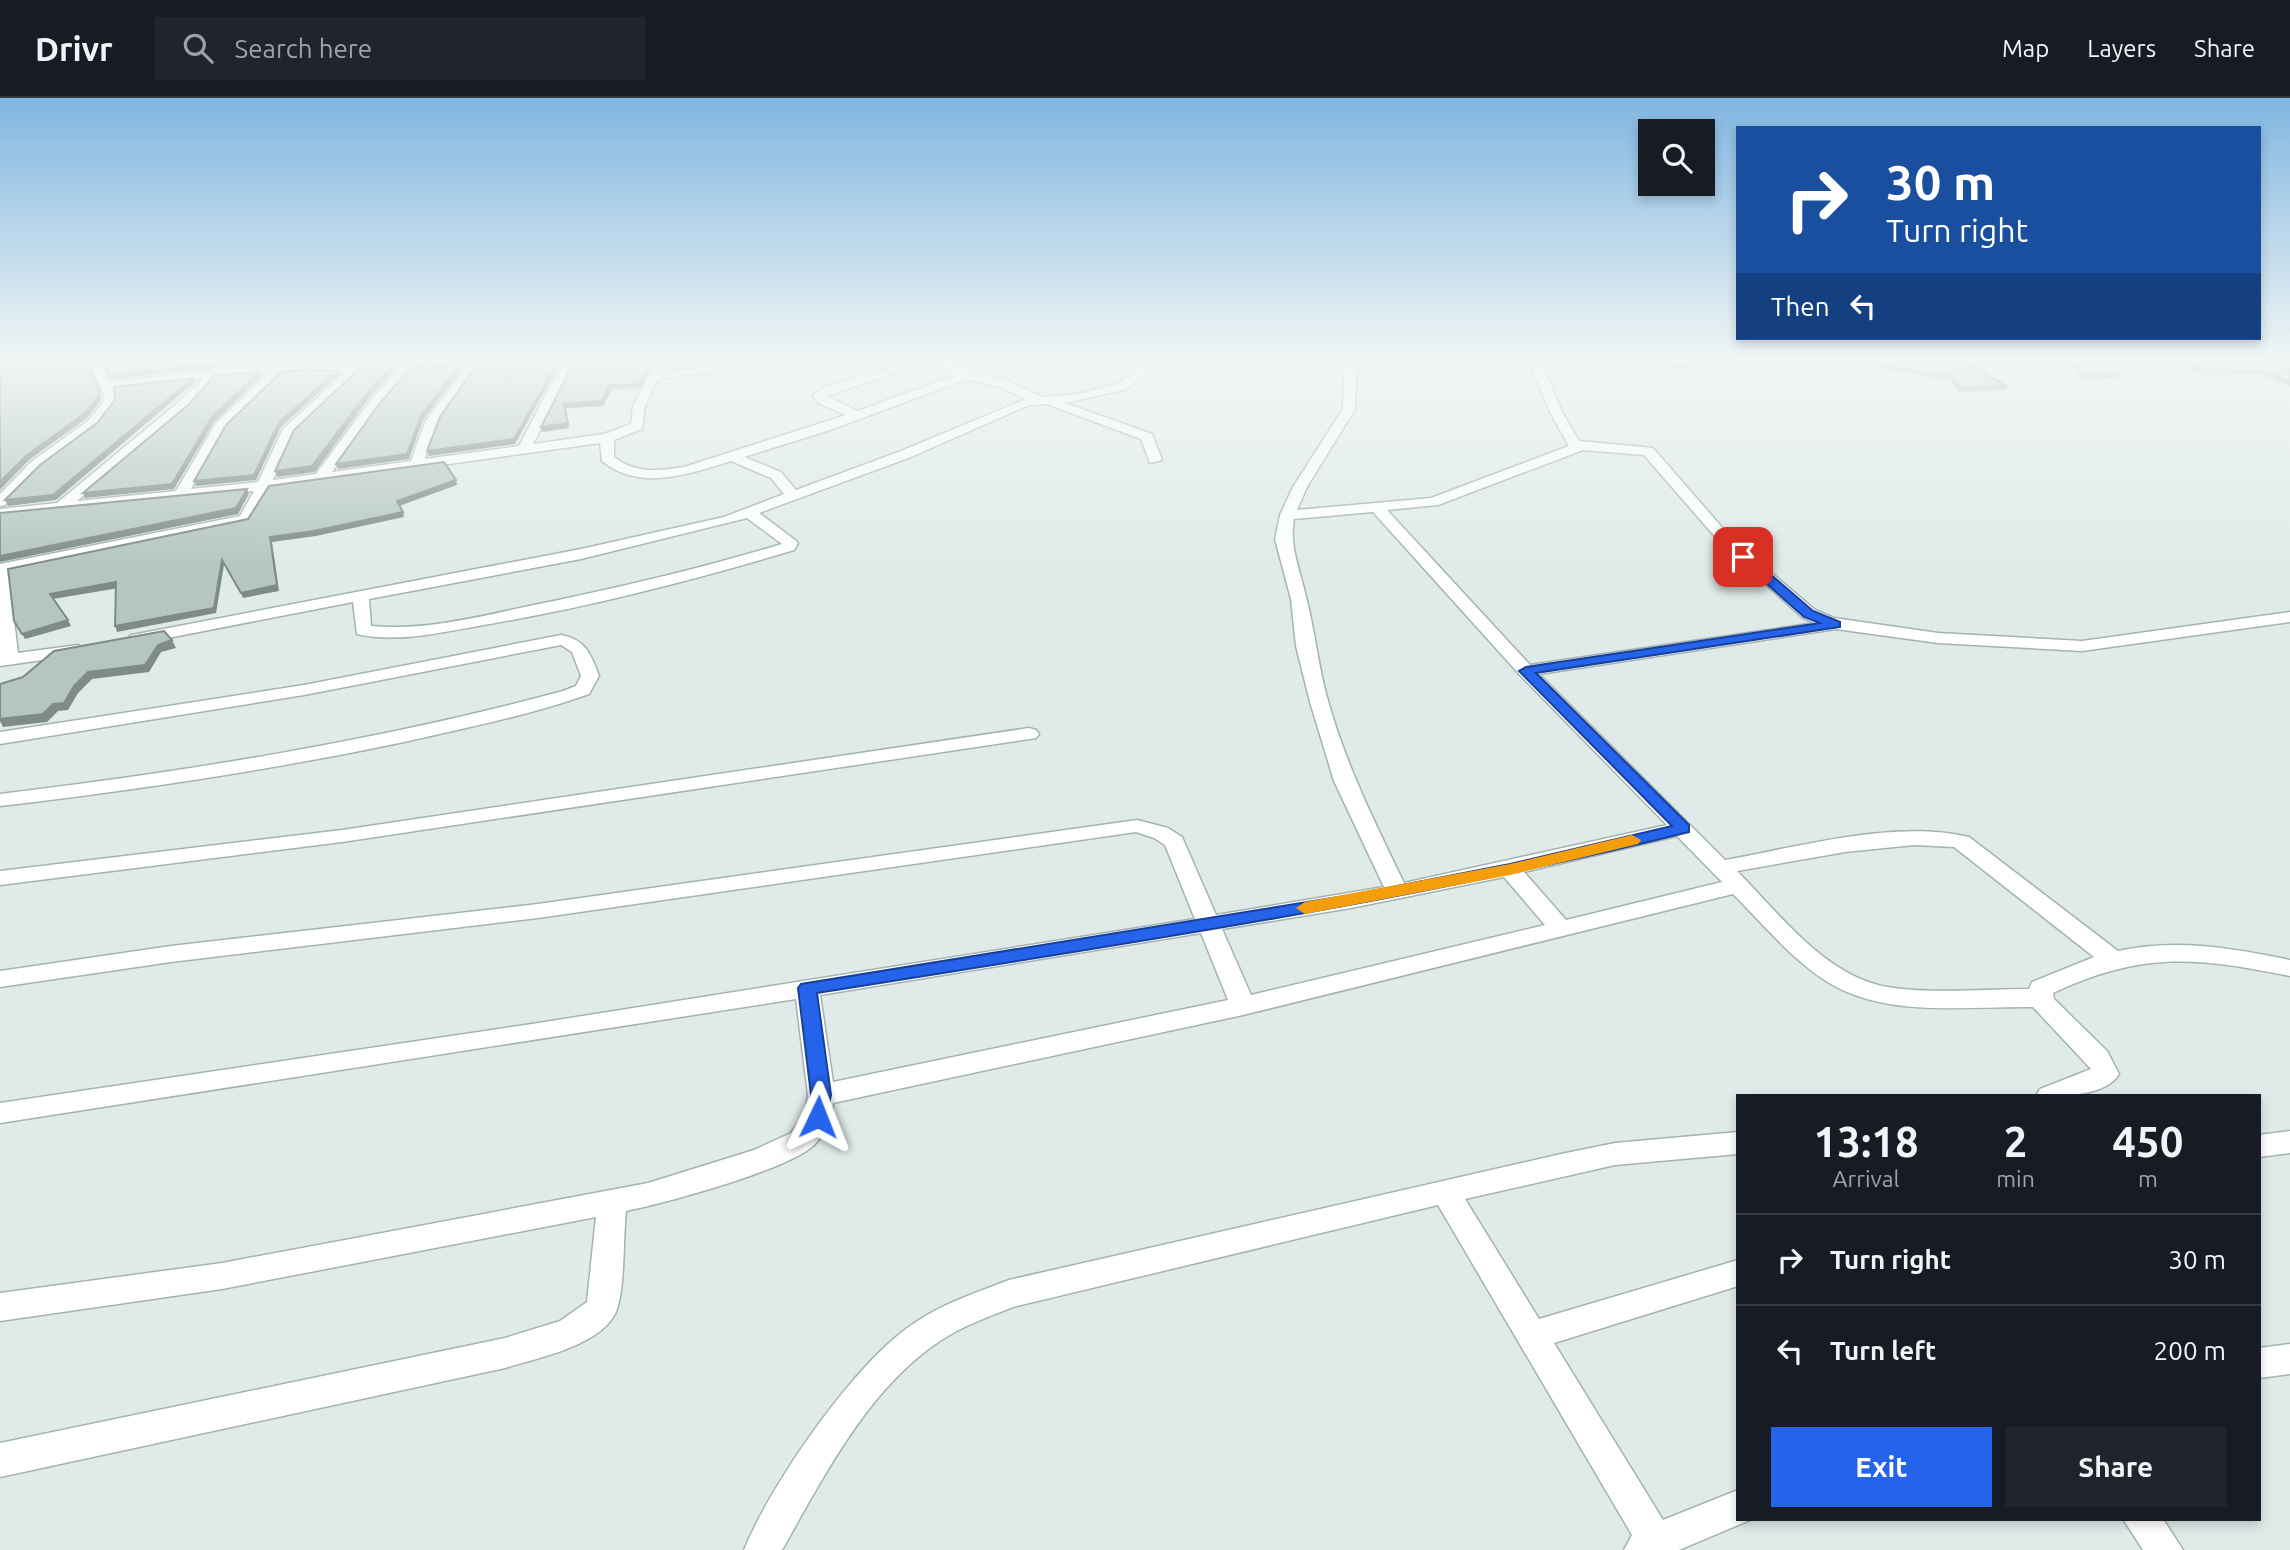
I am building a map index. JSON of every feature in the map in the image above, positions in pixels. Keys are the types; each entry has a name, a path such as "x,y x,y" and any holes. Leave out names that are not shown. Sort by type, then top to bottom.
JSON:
{"street":[{"path":"0,502 36,465 81,430"},
{"path":"62,506 153,430"},
{"path":"181,494 218,430"},
{"path":"91,647 5,660 0,569 241,521 249,516 290,430"},
{"path":"321,477 355,430"},
{"path":"417,464 425,430"},
{"path":"524,449 534,430"},
{"path":"0,513 263,485 607,438 627,430"},
{"path":"607,438 607,458 611,463 640,474 668,474 733,457 813,430"},
{"path":"118,642 581,554 749,513 959,430"},
{"path":"1127,430 1147,437 1155,460"},
{"path":"1337,430 1287,515 1283,540 1299,599 1319,702 1359,818 1397,891"},
{"path":"1566,430 1575,444 1580,446 1648,451 1728,543 1757,570 1809,614 1836,624 1938,638 2082,646 2290,617"},
{"path":"1287,515 1433,502 1580,446"},
{"path":"733,457 776,475 794,497"},
{"path":"1378,509 1526,671 1822,968 1855,988 1894,997 2040,999 2105,1068 2106,1074 2054,1094"},
{"path":"361,595 363,630 374,634 398,632 527,612 789,547 790,542 749,513"},
{"path":"1526,671 1836,624"},
{"path":"0,738 317,687 561,640 569,640 580,650 590,676 583,690 557,698 337,750 197,776 0,800"},
{"path":"0,878 342,836 1029,734"},
{"path":"0,979 172,954 538,911 1121,826 1151,828 1174,842 1206,924 1243,1006"},
{"path":"0,1113 532,1033 1206,924 1510,869 1683,828"},
{"path":"1721,867 1908,839 1951,838 1961,842 2114,960"},
{"path":"1510,869 1560,927"},
{"path":"821,1095 1243,1006 1740,885"},
{"path":"2040,999 2041,988 2068,975 2152,951 2185,950 2290,968"},
{"path":"0,1307 222,1276 612,1202 709,1178 786,1149 809,1133 818,1117 821,1095 807,988"},
{"path":"2261,1146 2290,1142"},
{"path":"762,1550 800,1484 842,1421 918,1338 958,1316 1009,1294 1615,1154 1736,1143"},
{"path":"1446,1193 1532,1335 1653,1547 1736,1509"},
{"path":"0,1460 505,1353 583,1327 602,1307 612,1202"},
{"path":"1532,1335 1736,1274"},
{"path":"2261,1363 2290,1359"},
{"path":"2143,1521 2165,1550"}],"building":[{"path":"0,430 62,430 27,455 0,482"},
{"path":"88,430 131,430 53,495 5,500 40,465"},
{"path":"158,430 204,430 172,484 83,493"},
{"path":"223,430 275,430 254,475 194,481"},
{"path":"294,430 339,430 312,466 275,471"},
{"path":"361,430 416,430 407,454 336,464"},
{"path":"435,430 519,430 514,439 427,451"},
{"path":"444,462 456,480 397,501 403,512 314,531 270,537 277,585 241,593 222,560 214,608 115,626 116,582 50,594 68,620 22,634 14,621 8,569 248,519 269,486"},
{"path":"247,489 236,508 0,556 0,513"},
{"path":"164,631 172,640 158,645 145,665 88,672 74,686 64,703 53,704 43,714 0,719 0,684 23,677 54,651"}],"slow traffic":[{"path":"1305,908 1510,869 1632,840"}],"route":[{"path":"818,1117 821,1095 807,988 1351,901 1510,869 1683,828 1526,671 1836,624 1818,620 1809,614 1743,557"}]}
